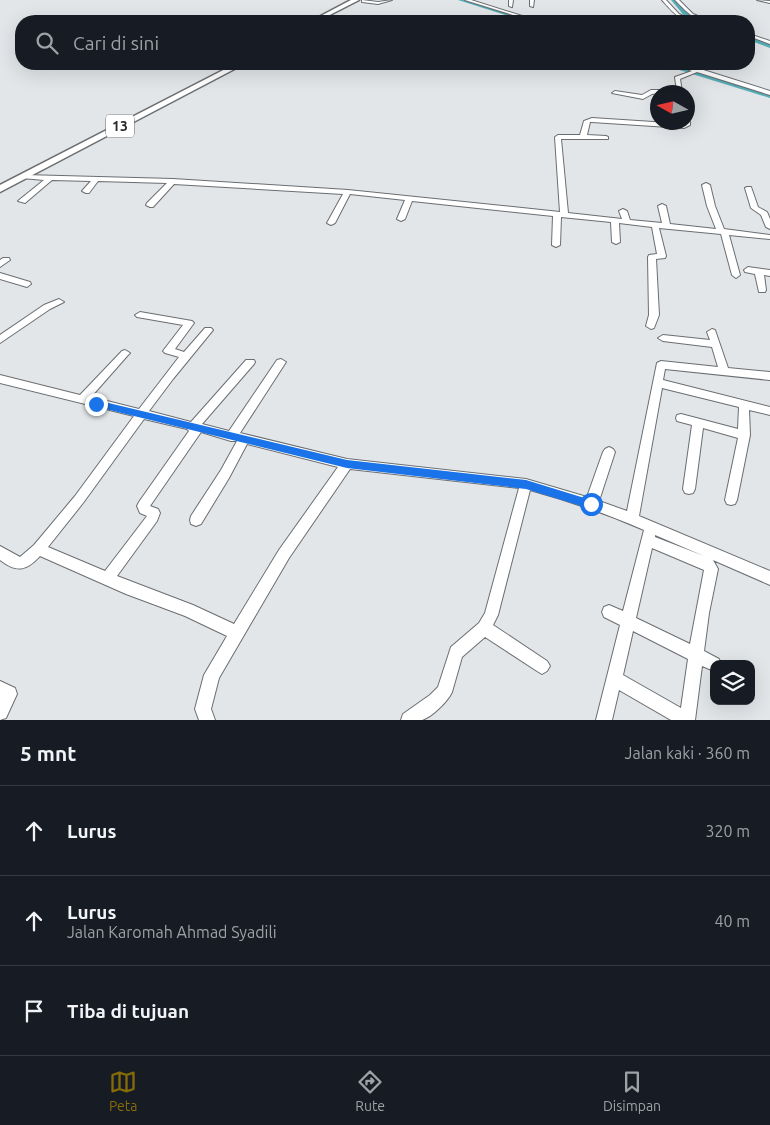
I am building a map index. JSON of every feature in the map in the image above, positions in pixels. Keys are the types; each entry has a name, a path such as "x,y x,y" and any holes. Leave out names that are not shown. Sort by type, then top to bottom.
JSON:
{"highway":[{"path":"326,15 356,0"},
{"path":"334,15 363,0"},
{"name":"13","path":"0,182 219,70"},
{"name":"13","path":"0,189 228,70"}],"street":[{"path":"363,0 378,3 390,0"},
{"path":"467,0 516,15"},
{"path":"511,0 511,6"},
{"path":"532,0 532,6"},
{"path":"664,0 678,15"},
{"path":"677,0 692,15"},
{"path":"762,0 770,2"},
{"path":"755,37 770,43"},
{"path":"755,43 770,49"},
{"path":"690,70 770,93"},
{"path":"678,85 676,78 694,72"},
{"path":"616,93 643,97 650,93"},
{"path":"636,115 639,119 638,123"},
{"path":"583,137 587,121 650,124"},
{"path":"556,245 560,215 558,137 606,138"},
{"path":"133,180 139,172"},
{"path":"24,176 49,179 133,180 348,192 770,237"},
{"path":"22,201 49,179"},
{"path":"86,191 95,180"},
{"path":"150,205 174,182"},
{"path":"706,185 711,206 723,231 736,275"},
{"path":"749,188 755,208 764,214 770,227"},
{"path":"331,223 348,192"},
{"path":"401,220 409,198"},
{"path":"662,206 667,226"},
{"path":"624,210 627,222"},
{"path":"615,221 616,242"},
{"path":"651,326 654,315 652,257 662,257 655,224"},
{"path":"748,270 770,272"},
{"path":"759,271 762,290"},
{"path":"0,276 27,284"},
{"path":"0,340 47,307 59,302"},
{"path":"140,316 189,323 168,351 184,355"},
{"path":"0,552 18,563 22,562 38,548 73,507 184,355 208,330"},
{"path":"712,332 724,371"},
{"path":"662,338 715,344"},
{"path":"82,400 124,353"},
{"path":"107,580 153,517 154,513 144,509 143,506 194,428 250,362"},
{"path":"196,520 225,474 237,438 281,362"},
{"path":"632,520 662,364 770,376"},
{"path":"0,379 347,464 526,484 591,504 632,520 649,533 708,564 711,569 702,613 698,655 687,720 614,678"},
{"path":"659,383 770,411"},
{"path":"731,500 744,435 744,405"},
{"path":"681,418 744,435"},
{"path":"689,489 698,422"},
{"path":"591,504 609,452"},
{"path":"207,720 203,709 212,675 284,554 347,464"},
{"path":"409,720 436,701 444,692 456,652 484,628 491,616 526,484"},
{"path":"649,533 770,578"},
{"path":"604,720 649,533"},
{"path":"38,548 107,580 188,610 236,633"},
{"path":"609,612 710,662"},
{"path":"484,628 542,666"},
{"path":"0,689 9,694 0,712"}],"waterway":[{"path":"461,0 510,15"},
{"path":"674,0 686,15"},
{"path":"755,40 770,46"},
{"path":"684,70 770,96"}],"route":[{"path":"96,404 347,464 387,470 526,484 591,504"}]}
